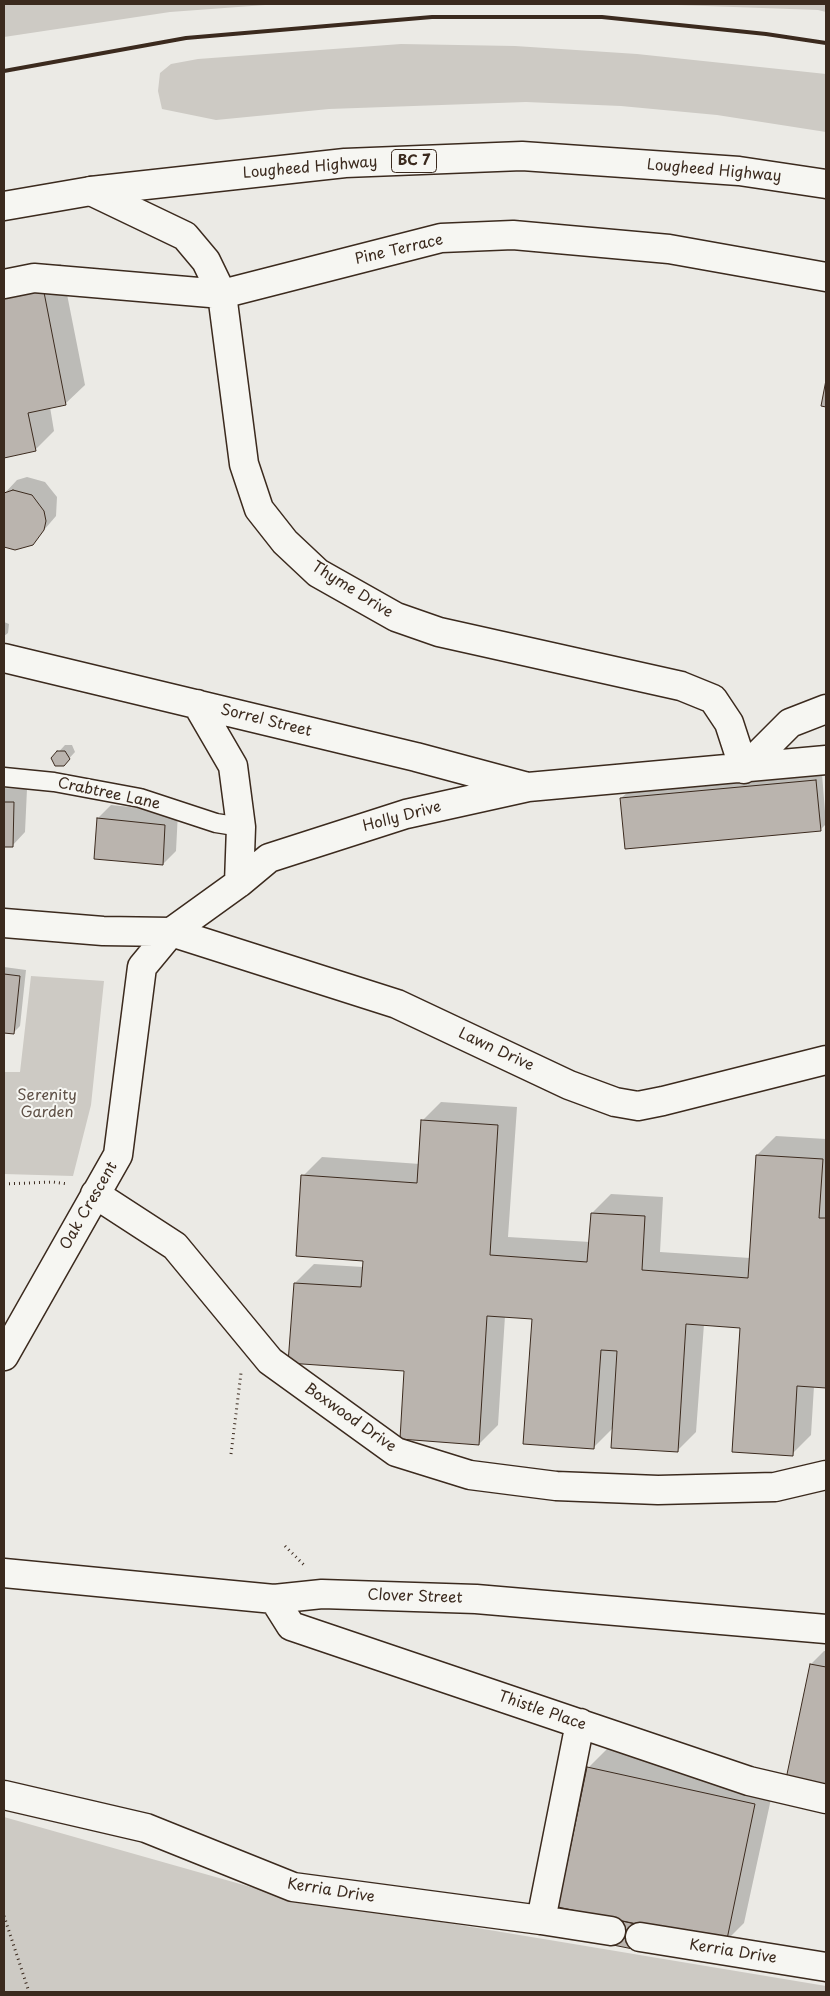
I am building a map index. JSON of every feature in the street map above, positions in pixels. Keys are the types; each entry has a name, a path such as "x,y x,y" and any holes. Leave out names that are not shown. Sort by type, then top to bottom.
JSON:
{"street":[{"name":"Lougheed Highway","path":"4,206 91,191 345,163 522,156 739,171 826,184"},
{"name":"Thyme Drive","path":"91,191 185,236 206,262 222,294 244,464 260,509 285,542 318,573 396,617 439,632 681,686 713,699 729,723 744,769"},
{"name":"Pine Terrace","path":"4,284 34,278 222,294 441,238 513,235 669,249 826,277"},
{"name":"Sorrel Street","path":"4,658 416,757 528,787"},
{"path":"197,704 233,766 241,828 239,883"},
{"path":"744,769 790,723 826,709"},
{"name":"Holly Drive","path":"171,932 239,883 269,858 406,814 528,787 744,769 826,760"},
{"path":"4,922 103,931 171,932"},
{"name":"Lawn Drive","path":"171,932 397,1004 569,1085 615,1102 638,1106 826,1060"},
{"name":"Oak Crescent","path":"4,1356 118,1155 142,967 171,932"},
{"name":"Boxwood Drive","path":"95,1194 175,1246 270,1361 396,1452 470,1474 556,1486 658,1490 775,1487 826,1474"},
{"name":"Clover Street","path":"4,1573 274,1598 322,1594 476,1599 826,1629"},
{"name":"Thistle Place","path":"274,1598 290,1626 749,1780 826,1798"},
{"path":"541,1920 580,1723"},
{"name":"Kerria Drive","path":"4,1795 146,1828 293,1887 610,1931"},
{"name":"Kerria Drive","path":"640,1937 826,1967"}],"lane":[{"name":"Crabtree Lane","path":"4,777 54,782 140,798 241,828"}],"path":[{"path":"4,1184 53,1182 72,1184 95,1194"},
{"path":"231,1454 246,1332"},
{"path":"4,1916 29,1992"}],"green space":[{"path":"4,4 279,4 170,12 4,37"},
{"path":"649,4 826,4 826,12 818,10"},
{"path":"401,44 515,46 637,54 826,74 826,132 717,115 621,106 526,102 329,109 216,120 162,109 158,91 160,73 171,64 198,59"},
{"name":"Serenity Garden","path":"31,976 104,981 91,1105 73,1176 4,1174 4,1072 20,1072"},
{"path":"4,1817 279,1895 826,1986 826,1992 4,1992"}],"building":[{"path":"42,282 66,405 28,413 36,451 4,458 4,290"},
{"path":"826,380 826,407 821,406"},
{"path":"13,490 32,495 44,511 46,521 44,530 33,545 15,550 4,547 4,493"},
{"path":"57,751 65,751 70,759 64,766 55,766 51,758"},
{"path":"816,780 821,831 625,849 620,798"},
{"path":"4,802 14,802 13,847 4,847"},
{"path":"97,818 165,825 163,865 94,859"},
{"path":"4,974 20,976 14,1034 4,1033"},
{"path":"421,1120 498,1125 490,1255 587,1262 591,1213 645,1216 642,1270 748,1278 756,1155 823,1159 819,1218 826,1218 826,1388 797,1386 793,1456 732,1452 740,1328 686,1324 678,1452 611,1448 617,1351 601,1350 594,1449 523,1444 532,1319 487,1316 479,1445 400,1439 404,1371 288,1363 294,1283 361,1287 363,1261 296,1256 301,1175 417,1183"},
{"path":"810,1664 826,1667 826,1788 786,1779"},
{"path":"587,1767 755,1804 726,1944 558,1907"},
{"path":"613,1919 642,1925 638,1950 608,1944"}],"railway":[{"path":"4,71 186,38 432,17 602,17 766,34 826,43"}]}
